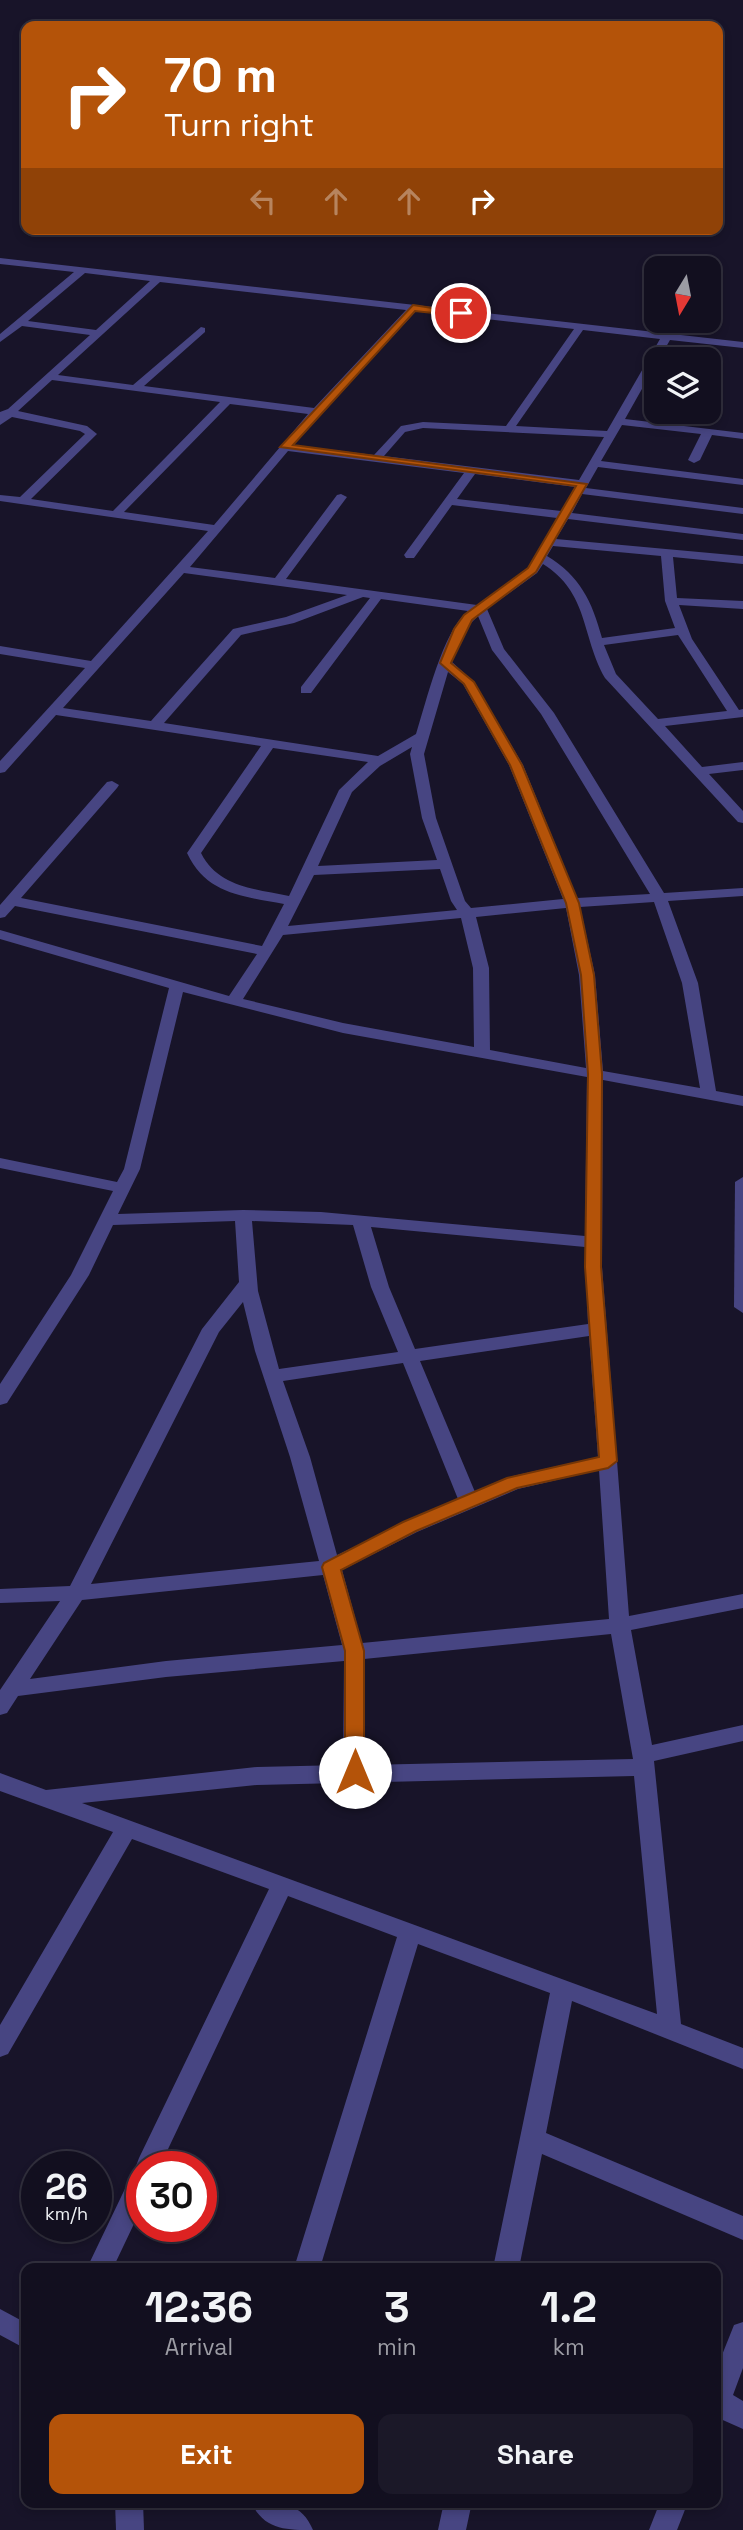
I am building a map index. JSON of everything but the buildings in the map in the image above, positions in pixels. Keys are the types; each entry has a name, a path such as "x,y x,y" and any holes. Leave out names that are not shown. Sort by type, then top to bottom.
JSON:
{"street":[{"path":"0,261 743,345"},
{"path":"0,339 83,271"},
{"path":"0,422 5,412 50,377 158,279"},
{"path":"0,769 181,569 316,412 413,308"},
{"path":"21,323 100,333"},
{"path":"510,427 580,327"},
{"path":"136,388 201,330"},
{"path":"482,1054 481,968 468,915 458,901 445,864 417,766 421,737 459,629 468,617 533,570 667,336"},
{"path":"50,377 316,412"},
{"path":"115,515 228,400"},
{"path":"5,412 83,428 92,434 22,502"},
{"path":"619,421 743,436"},
{"path":"377,458 401,429 410,426 510,427 611,434"},
{"path":"694,460 708,432"},
{"path":"285,447 472,470 743,511"},
{"path":"594,463 743,482"},
{"path":"410,555 472,470"},
{"path":"278,582 341,497"},
{"path":"0,498 216,529"},
{"path":"636,525 651,499"},
{"path":"449,501 743,537"},
{"path":"548,542 743,560"},
{"path":"653,724 739,713 680,631 666,579 667,553"},
{"path":"540,557 572,579 591,615 602,660 610,675 743,819"},
{"path":"181,569 481,609"},
{"path":"154,726 237,632 290,620 362,593"},
{"path":"306,690 378,595"},
{"path":"671,601 743,605"},
{"path":"481,609 498,650 547,713 659,897 691,983 709,1095"},
{"path":"598,642 680,631"},
{"path":"0,650 93,665"},
{"path":"445,663 468,682 505,745 572,903 587,975 595,1074 593,1242 620,1625 644,1761 670,2029"},
{"path":"52,710 380,760"},
{"path":"233,1002 266,951 309,871 346,790 357,777 380,760 421,737"},
{"path":"269,743 194,853 197,863 211,880 293,901"},
{"path":"700,771 743,766"},
{"path":"0,914 112,785"},
{"path":"309,871 445,864"},
{"path":"277,931 468,915 572,903 743,892"},
{"path":"12,901 266,951"},
{"path":"0,934 233,1002 343,1028 743,1101"},
{"path":"0,1399 80,1275 123,1188 145,1123 177,986"},
{"path":"0,1163 123,1188"},
{"path":"743,1182 743,1307"},
{"path":"109,1220 243,1215 360,1220 593,1242"},
{"path":"243,1215 248,1282 272,1376 300,1457 354,1651 355,1772"},
{"path":"360,1220 380,1287 469,1501"},
{"path":"0,1707 76,1593 211,1329 248,1282"},
{"path":"272,1376 407,1354 598,1329"},
{"path":"0,1596 76,1593 331,1567 513,1483 608,1461"},
{"path":"13,1689 166,1668 620,1625 743,1601"},
{"path":"42,1798 257,1776 644,1761 743,1733"},
{"path":"0,1782 563,1988 743,2059"},
{"path":"0,2047 126,1829"},
{"path":"155,2151 281,1887"},
{"path":"309,2263 410,1931"},
{"path":"507,2263 563,1988"},
{"path":"533,2139 743,2228"},
{"path":"102,2263 126,2214"},
{"path":"0,2321 21,2334"},
{"path":"721,2389 743,2334"},
{"path":"721,2405 743,2416"},
{"path":"129,2508 130,2530"},
{"path":"272,2508 299,2530"},
{"path":"452,2530 456,2508"},
{"path":"663,2530 672,2508"}],"route":[{"path":"355,1772 354,1651 331,1567 410,1527 489,1492 513,1483 608,1461 593,1267 595,1074 587,975 572,903 516,765 468,682 445,663 459,629 468,617 533,570 582,484 285,447 413,308 461,313"}]}
